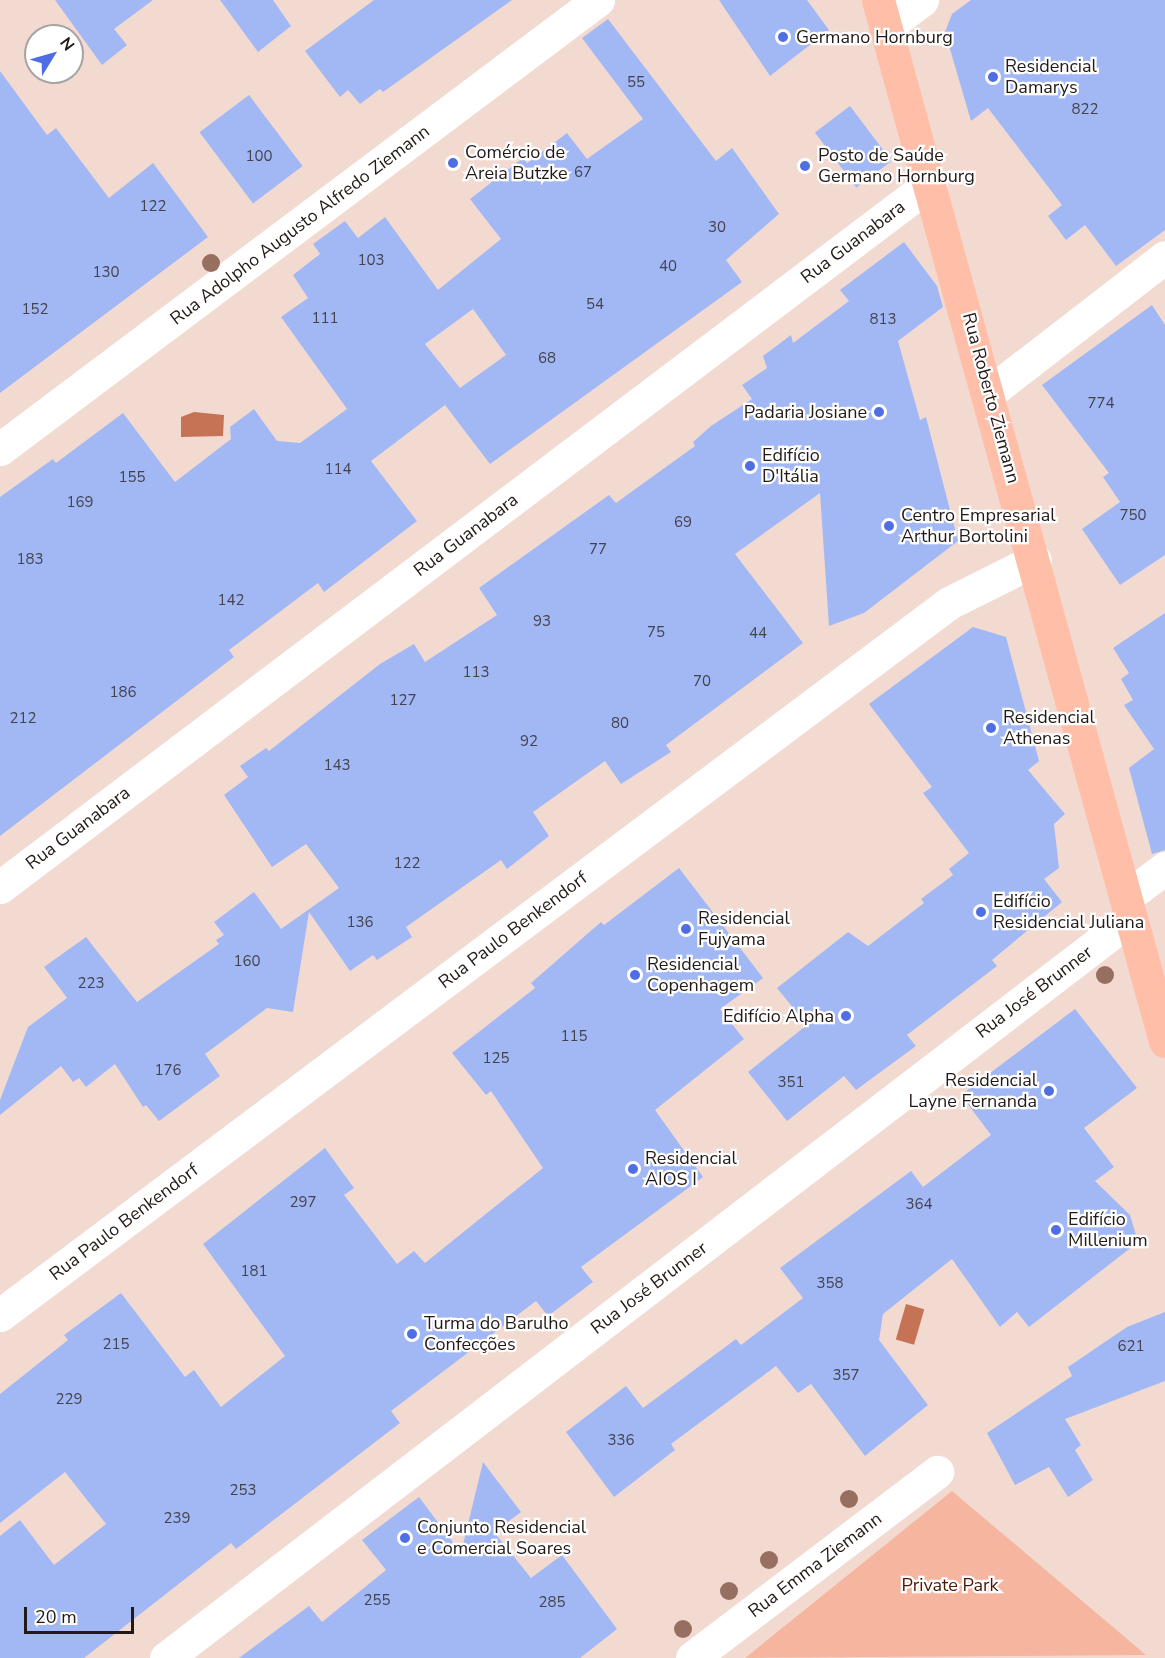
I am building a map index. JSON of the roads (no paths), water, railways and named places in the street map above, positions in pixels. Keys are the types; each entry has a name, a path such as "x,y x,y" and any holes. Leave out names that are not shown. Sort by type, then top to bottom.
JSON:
{"main road":[{"name":"Rua Roberto Ziemann","path":"882,14 989,393 1165,1041"}],"street":[{"name":"Rua Adolpho Augusto Alfredo Ziemann","path":"0,449 598,0"},
{"path":"882,14 922,0"},
{"name":"Rua Guanabara","path":"0,887 931,183"},
{"path":"989,393 1165,257"},
{"name":"Rua Paulo Benkendorf","path":"0,1315 949,603 1035,560"},
{"name":"Rua José Brunner","path":"166,1658 1129,908 1165,868"},
{"name":"Rua Emma Ziemann","path":"692,1658 937,1472"}],"place":[{"name":"Germano Hornburg","path":"783,37"},
{"name":"Residencial Damarys","path":"993,77"},
{"name":"Comércio de Areia Butzke","path":"453,163"},
{"name":"Posto de Saúde Germano Hornburg","path":"805,166"},
{"name":"Padaria Josiane","path":"879,412"},
{"name":"Edifício D'Itália","path":"750,466"},
{"name":"Centro Empresarial Arthur Bortolini","path":"889,526"},
{"name":"Residencial Athenas","path":"991,728"},
{"name":"Edifício Residencial Juliana","path":"981,912"},
{"name":"Residencial Fujyama","path":"686,929"},
{"name":"Residencial Copenhagem","path":"635,975"},
{"name":"Edifício Alpha","path":"846,1016"},
{"name":"Residencial Layne Fernanda","path":"1049,1091"},
{"name":"Residencial AIOS I","path":"633,1169"},
{"name":"Edifício Millenium","path":"1056,1230"},
{"name":"Turma do Barulho Confecções","path":"412,1334"},
{"name":"Conjunto Residencial e Comercial Soares","path":"405,1538"}],"park label":[{"name":"Private Park","path":"950,1585"}]}
